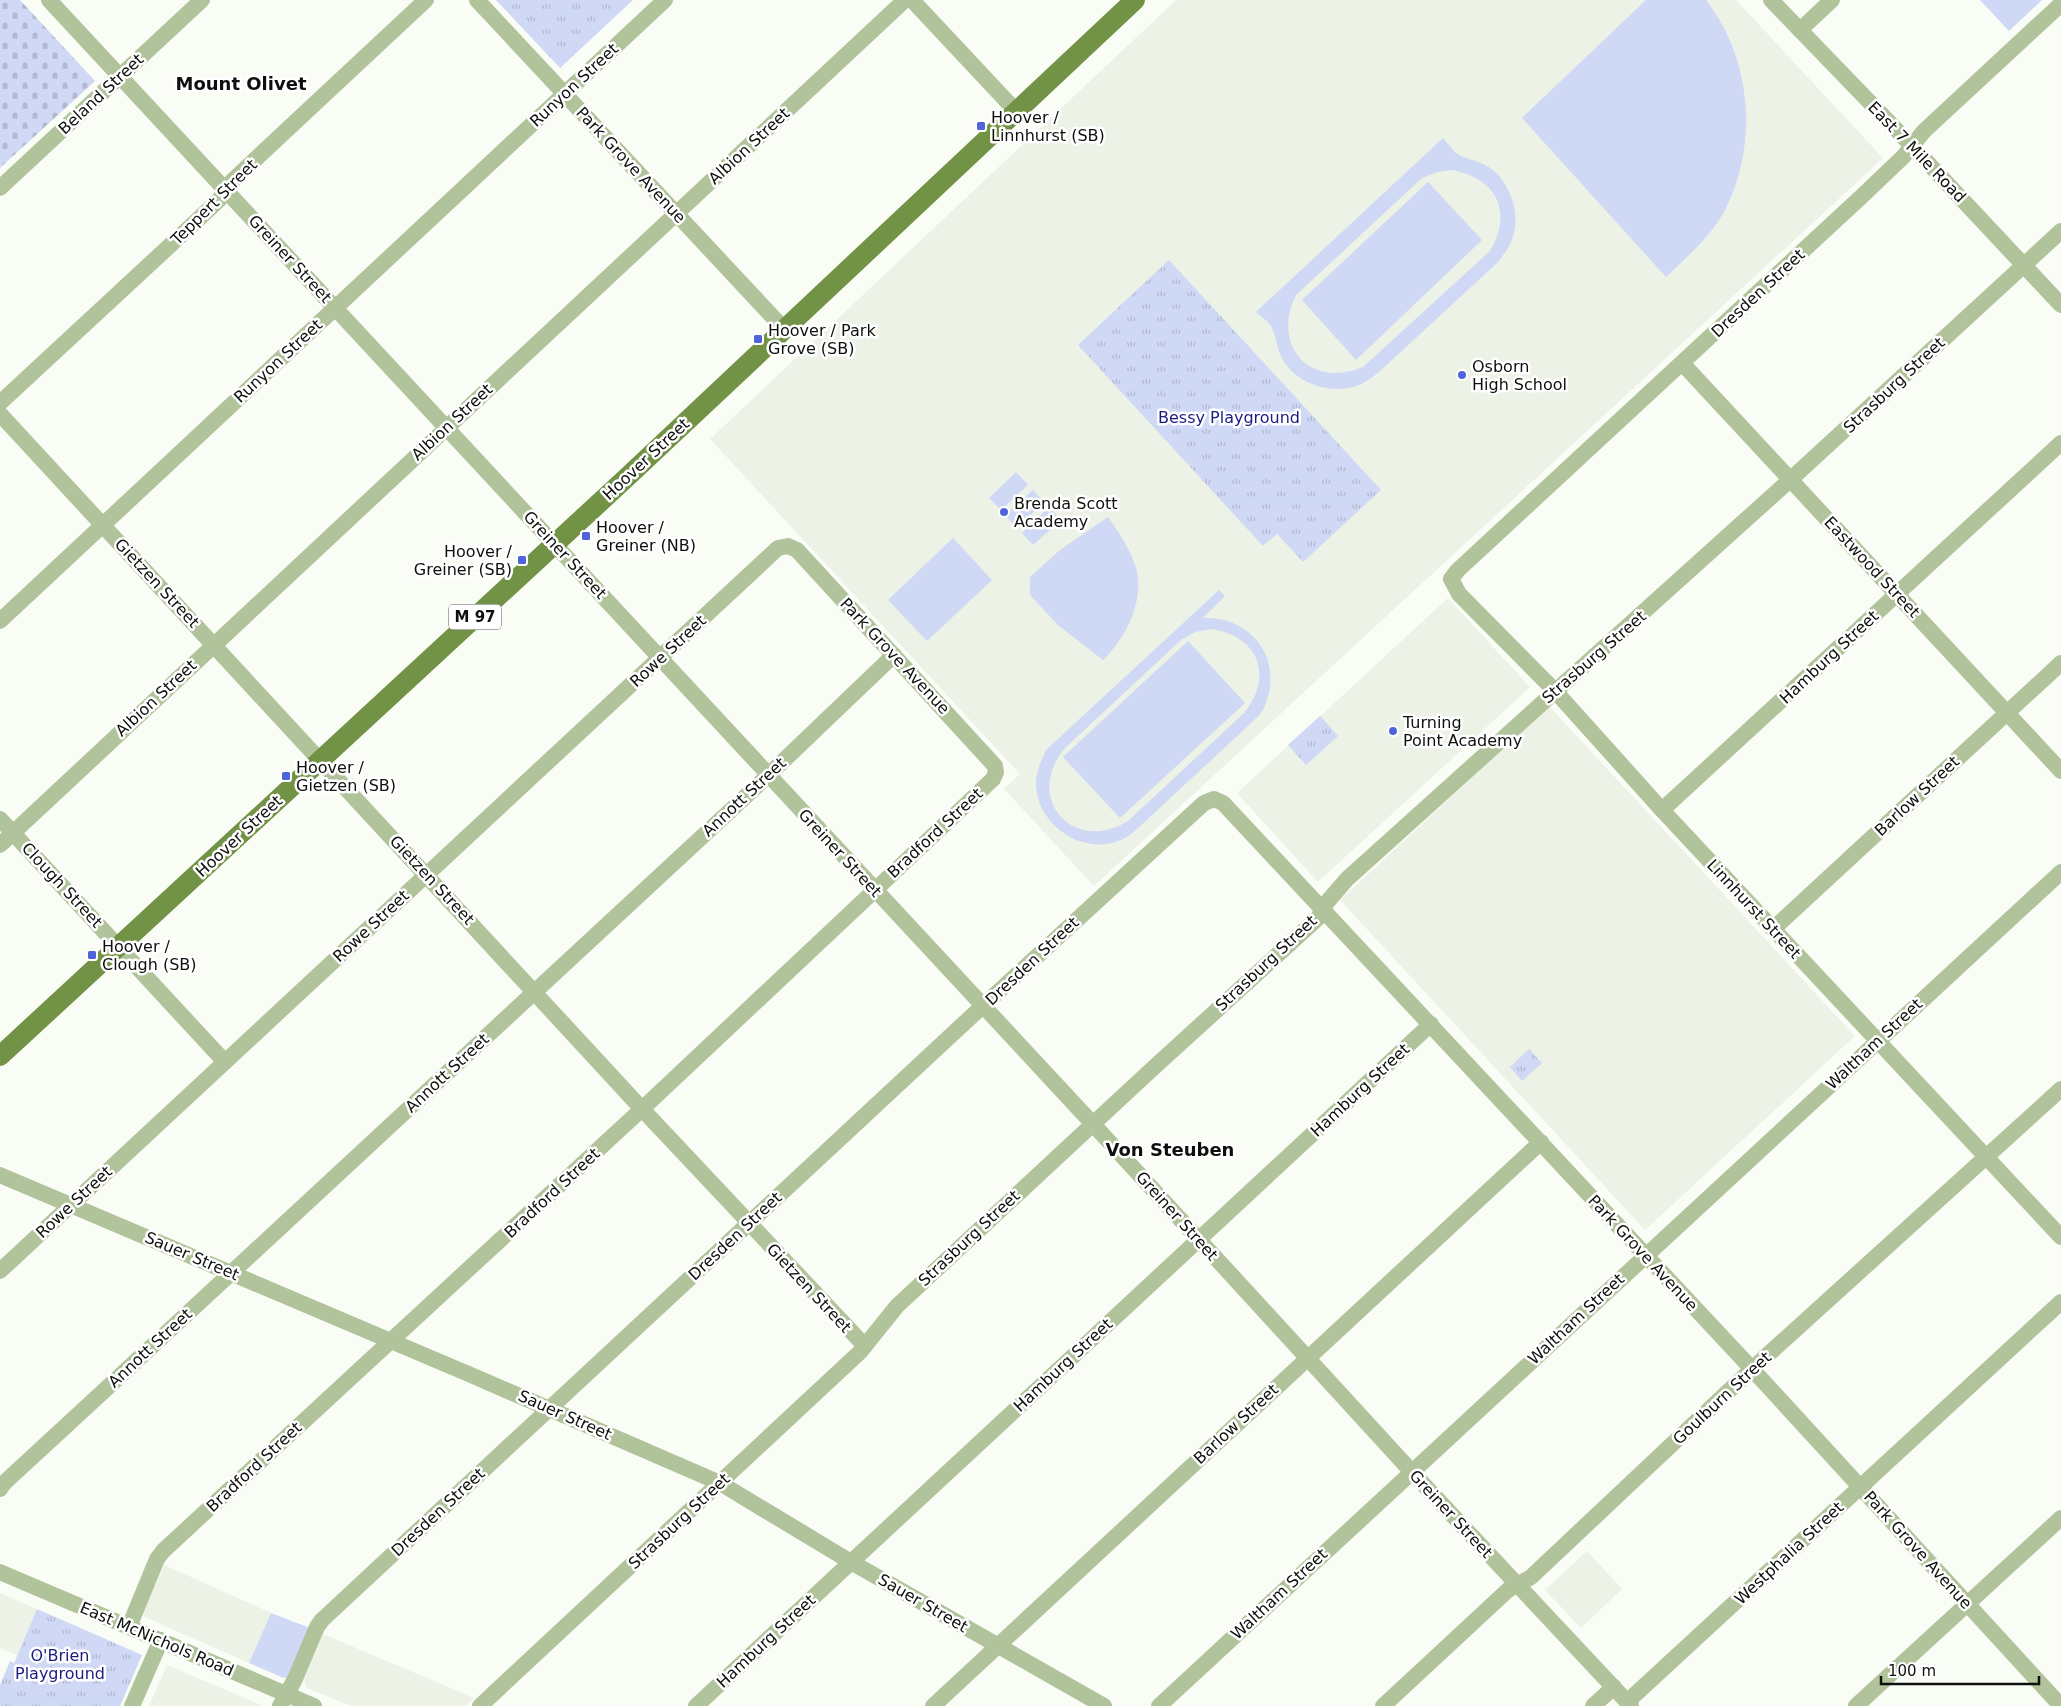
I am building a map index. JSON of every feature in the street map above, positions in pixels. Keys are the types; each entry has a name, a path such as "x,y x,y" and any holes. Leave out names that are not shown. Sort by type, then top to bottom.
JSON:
{"main road":[{"name":"Hoover Street","path":"0,1056 555,544 1135,0"}],"street":[{"name":"Greiner Street","path":"49,0 447,427 874,890 1092,1123 1411,1471 1629,1704"},
{"name":"Beland Street","path":"0,188 202,0"},
{"name":"Teppert Street","path":"0,403 219,200 232,181 426,0"},
{"name":"Park Grove Avenue","path":"477,0 784,329"},
{"name":"Runyon Street","path":"0,621 666,0"},
{"name":"Albion Street","path":"0,845 905,0"},
{"path":"912,0 1016,111"},
{"name":"East 7 Mile Road","path":"1771,0 1912,146 2061,305"},
{"path":"1800,30 1832,0"},
{"name":"Dresden Street","path":"1451,579 1465,563 1904,157 1924,131 2061,4"},
{"name":"Strasburg Street","path":"480,1706 865,1346 897,1306 1092,1123 1319,917 1322,908 1347,879 1791,479 2061,231"},
{"name":"Eastwood Street","path":"1682,363 2061,771"},
{"name":"Gietzen Street","path":"0,414 427,874 642,1109 865,1346"},
{"name":"Hamburg Street","path":"1662,810 2061,443"},
{"name":"Park Grove Avenue","path":"788,546 797,550 894,655 992,762 996,772"},
{"name":"Rowe Street","path":"0,1271 778,548 788,546"},
{"name":"Linnhurst Street","path":"1451,579 1459,594 1541,679 1556,692 1772,929 2061,1237"},
{"name":"Annott Street","path":"0,1489 4,1483 768,775 894,655"},
{"name":"Barlow Street","path":"1772,929 2061,663"},
{"name":"Bradford Street","path":"129,1627 157,1559 163,1551 642,1109 992,779 996,772"},
{"name":"Dresden Street","path":"283,1700 295,1679 317,1627 322,1620 982,1006 1204,803 1214,799 1223,803"},
{"name":"Park Grove Avenue","path":"1223,803 1752,1369 2061,1706"},
{"name":"Clough Street","path":"0,819 225,1062"},
{"name":"Waltham Street","path":"1158,1706 2061,872"},
{"name":"Hamburg Street","path":"696,1706 1431,1024"},
{"name":"Goulburn Street","path":"1383,1706 1508,1590 1517,1583 1531,1578 1752,1369 2061,1089"},
{"name":"Barlow Street","path":"933,1706 1541,1142"},
{"name":"Sauer Street","path":"0,1175 550,1408 720,1483 851,1562 1104,1706"},
{"name":"Westphalia Street","path":"1629,1704 2061,1302"},
{"path":"1856,1706 2061,1518"},
{"name":"East McNichols Road","path":"0,1572 160,1640 283,1700 314,1706"},
{"path":"132,1706 160,1640"},
{"path":"1593,1706 1614,1687"}],"shaded area":[{"path":"1176,0 1736,0 1883,158 1094,886 1004,789 1020,774 710,439","holes":["1169,260 1303,562 1277,534 1263,546"]},
{"name":"Turning Point Academy","path":"1448,598 1530,687 1318,882 1237,793"},
{"path":"1549,706 1855,1036 1645,1230 1340,900"},
{"path":"1587,1551 1622,1589 1581,1628 1545,1590"},
{"path":"164,1565 271,1613 249,1663 145,1617 143,1614"},
{"path":"0,1593 37,1609 17,1655 0,1648"},
{"path":"323,1634 474,1698 466,1706 351,1706 307,1688 304,1680"},
{"path":"167,1665 263,1706 149,1706"}],"green space":[{"path":"0,0 20,0 95,81 0,168"},
{"path":"496,0 633,0 560,68"},
{"path":"1646,0 1706,0 1721,23 1733,49 1741,75 1745,103 1746,131 1742,159 1735,186 1724,212 1705,238 1666,277 1522,118"},
{"path":"1980,0 2042,0 2009,31"},
{"path":"1443,138 1457,154 1490,167 1507,187 1514,207 1515,228 1513,238 1504,254 1497,263 1380,371 1365,382 1345,389 1335,389 1324,388 1304,380 1295,374 1284,362 1272,328 1256,312","holes":["1452,170 1467,174 1490,189 1500,210 1497,237 1490,251 1363,367 1344,372 1327,372 1312,368 1300,359 1292,346 1288,331 1290,314 1296,295 1422,178 1437,172"]},
{"path":"1428,182 1482,240 1356,360 1302,300"},
{"name":"Bessy Playground","path":"1169,260 1381,490 1303,562 1277,534 1263,546 1078,345"},
{"path":"1016,472 1028,485 1001,510 989,498"},
{"path":"1033,490 1044,502 1017,528 1005,515"},
{"path":"1049,507 1061,520 1033,545 1022,533"},
{"path":"1108,517 1129,550 1137,572 1138,584 1135,609 1125,631 1103,660 1058,625 1030,595 1030,577 1060,550"},
{"path":"953,538 992,580 927,641 888,600"},
{"path":"1219,590 1225,596 1203,618 1221,619 1237,625 1250,633 1260,645 1267,658 1270,674 1269,691 1261,712 1137,829 1121,840 1107,844 1092,844 1078,841 1054,825 1045,814 1039,801 1036,787 1037,772 1046,750","holes":["1211,629 1227,633 1241,640 1257,660 1259,672 1258,685 1253,699 1244,713 1128,821 1108,830 1089,831 1073,826 1060,816 1052,802 1049,785 1053,767 1065,748 1181,640 1195,632"]},
{"path":"1188,641 1245,703 1120,818 1063,757"},
{"path":"1320,716 1338,736 1306,765 1288,745"},
{"path":"1529,1049 1542,1063 1522,1081 1510,1067"},
{"name":"O'Brien Playground","path":"37,1609 142,1655 120,1706 0,1706 0,1685 10,1661 14,1663"},
{"path":"271,1613 310,1628 289,1677 284,1678 249,1663"}],"place":[{"name":"Hoover / Linnhurst (SB)","path":"981,126"},
{"name":"Hoover / Park Grove (SB)","path":"758,339"},
{"name":"Osborn High School","path":"1462,375"},
{"name":"Brenda Scott Academy","path":"1004,512"},
{"name":"Hoover / Greiner (NB)","path":"586,536"},
{"name":"Hoover / Greiner (SB)","path":"522,560"},
{"name":"Turning Point Academy","path":"1393,731"},
{"name":"Hoover / Gietzen (SB)","path":"286,776"},
{"name":"Hoover / Clough (SB)","path":"92,955"}],"district":[{"name":"Mount Olivet","path":"241,83"},
{"name":"Von Steuben","path":"1170,1149"}]}
